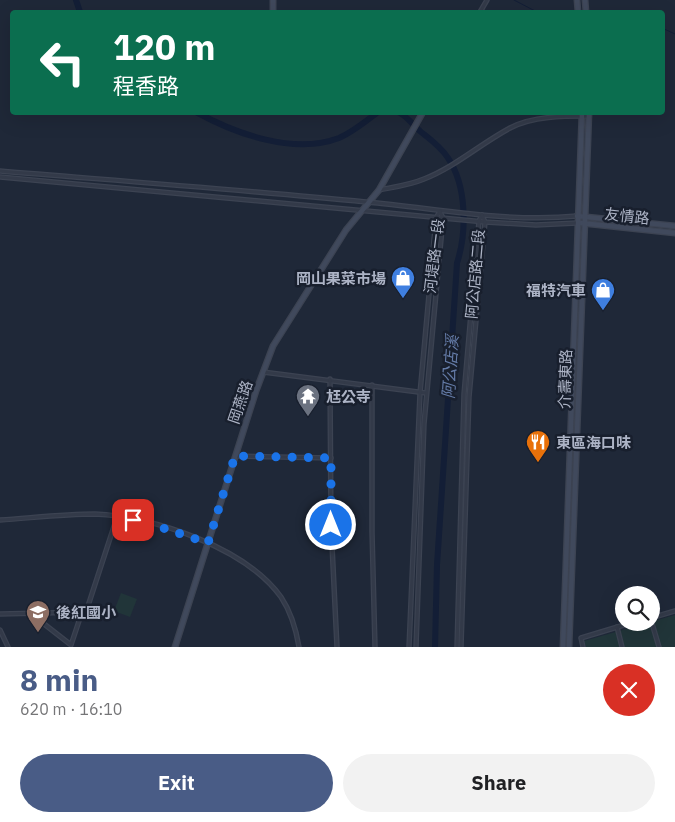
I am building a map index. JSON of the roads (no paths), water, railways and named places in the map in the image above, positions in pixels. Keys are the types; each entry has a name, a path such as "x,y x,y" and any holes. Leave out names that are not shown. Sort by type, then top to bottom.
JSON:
{"main road":[{"name":"岡燕路","path":"175,647 235,456 273,346 287,322 309,292 346,230 379,190 421,115"},
{"name":"介壽東路","path":"563,647 582,115"},
{"name":"介壽東路","path":"569,647 583,223 589,115"},
{"name":"友情路","path":"577,216 675,226"},
{"name":"友情路","path":"577,223 675,233"},
{"path":"564,593 570,592"}],"street":[{"path":"379,190 423,180 460,160 510,128 523,123 575,115"},
{"path":"0,171 368,202 482,215 537,219 577,216"},
{"path":"0,176 485,222 536,225 577,223"},
{"name":"河堤路一段","path":"409,647 420,393 436,218 440,211 445,218 426,393 416,647"},
{"name":"阿公店路二段","path":"457,647 464,394 477,221 482,215 485,222 469,397 461,647"},
{"path":"264,372 426,393"},
{"path":"330,380 331,525 337,647"},
{"path":"372,385 375,647"},
{"path":"235,456 331,458"},
{"path":"0,520 96,514 148,523 208,543 246,563 265,579 290,613 299,647"},
{"path":"0,614 86,612 117,517"},
{"path":"660,616 675,611"},
{"path":"38,613 39,620 71,645 82,612"},
{"path":"583,647 581,638 615,628"},
{"path":"0,630 8,647"},
{"path":"618,631 622,647"},
{"path":"654,631 659,647"}],"waterway":[{"name":"阿公店溪","path":"76,0 79,10"},
{"path":"514,0 533,10"},
{"path":"665,29 675,34"},
{"name":"阿公店溪","path":"202,115 229,128 266,140 303,144 322,143 339,138 354,130 374,115"},
{"name":"阿公店溪","path":"402,115 436,144 448,158 459,182 464,224 457,263 437,565 435,647"}],"place":[{"name":"岡山果菜市場","path":"403,299"},
{"name":"福特汽車","path":"603,311"},
{"name":"尪公寺","path":"308,417"},
{"name":"東區海口味","path":"538,463"},
{"name":"後紅國小","path":"38,633"}]}
